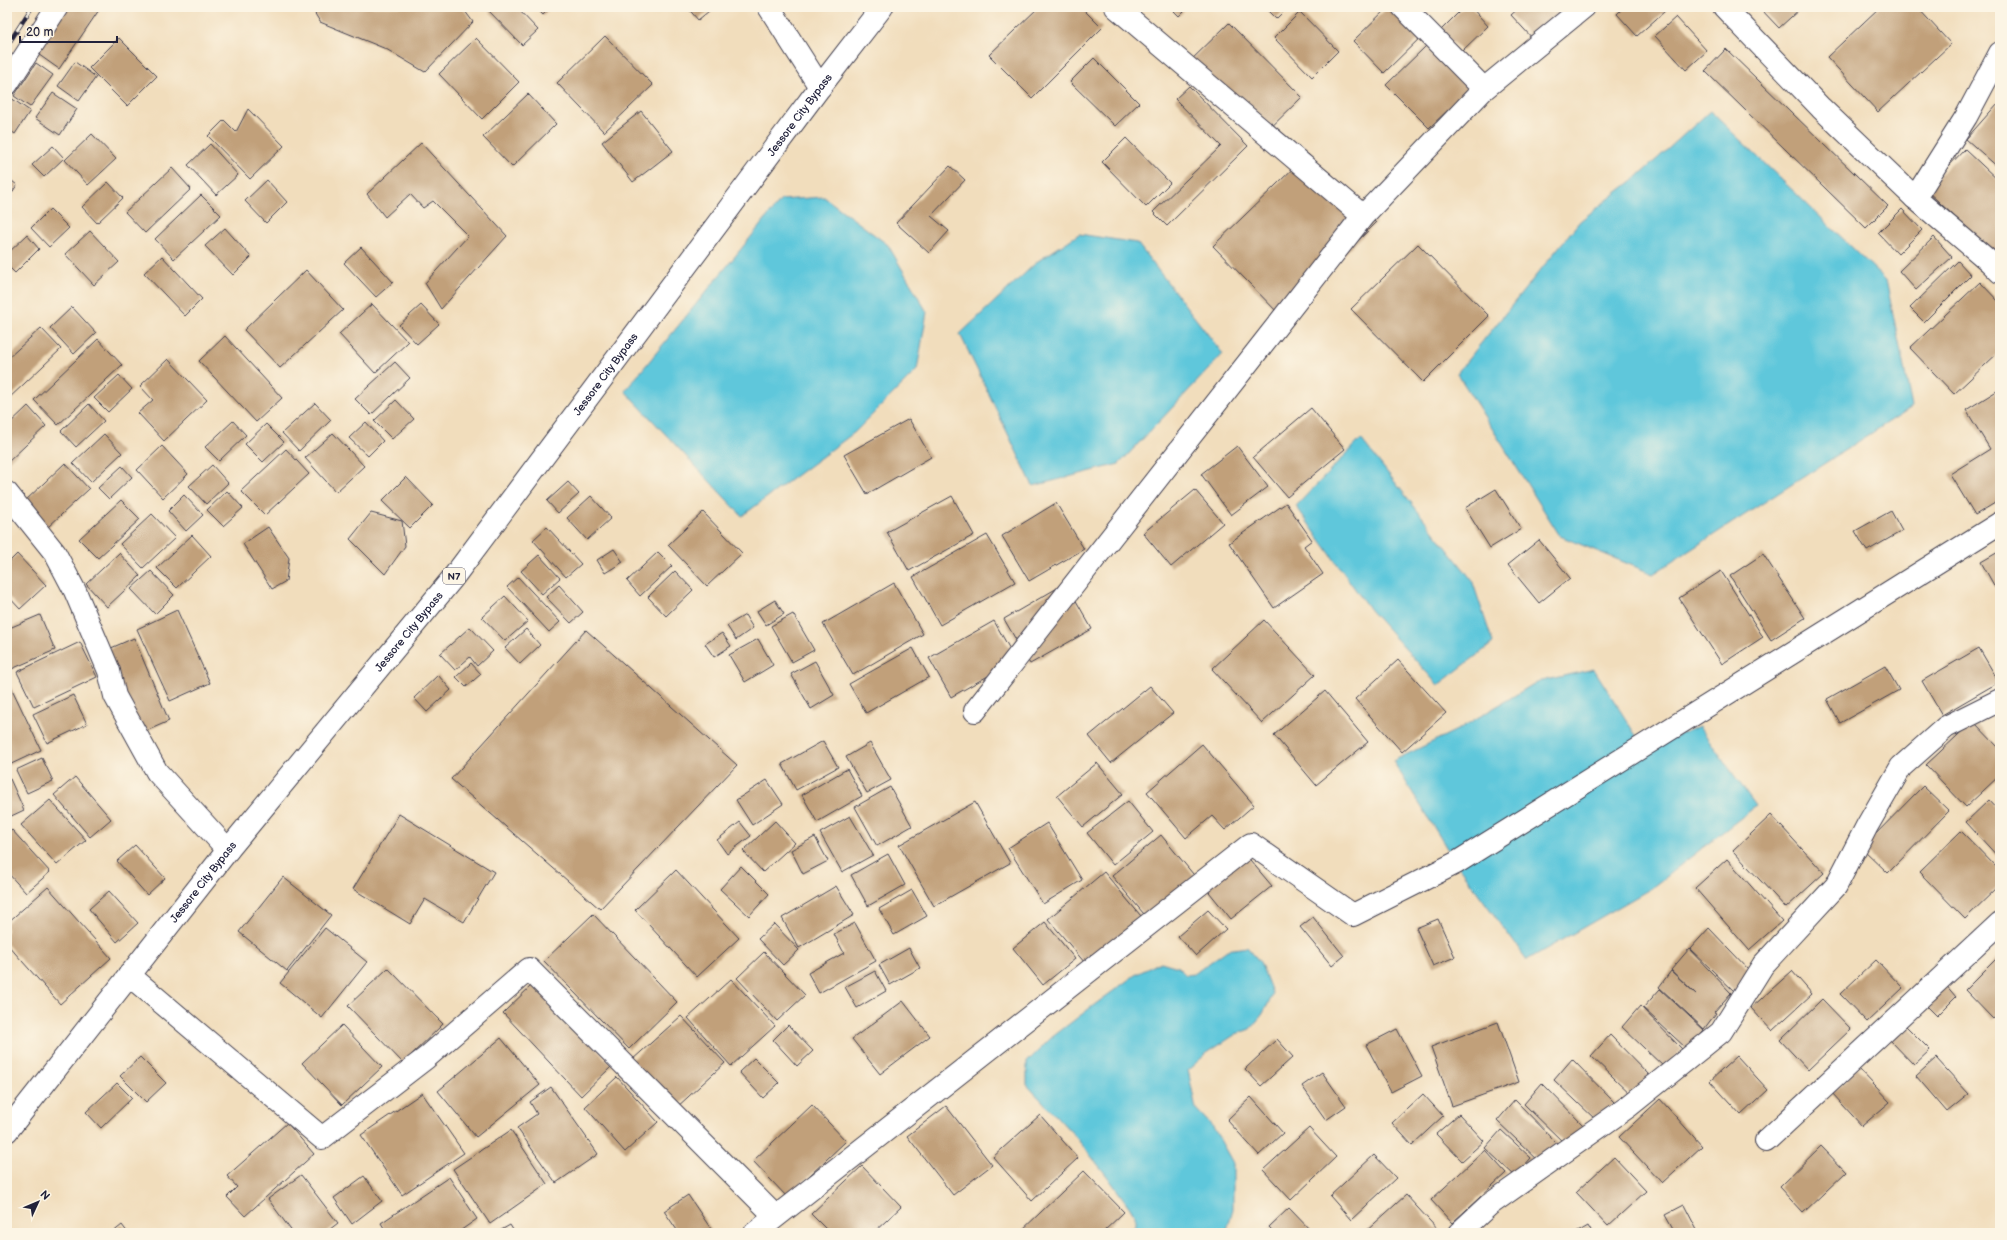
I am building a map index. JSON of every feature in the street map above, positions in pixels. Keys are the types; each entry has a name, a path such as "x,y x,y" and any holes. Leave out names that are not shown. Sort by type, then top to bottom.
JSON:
{"main road":[{"path":"7,84 57,7"},
{"path":"769,7 820,87"},
{"name":"Jessore City Bypass","path":"7,1131 228,850 452,579 820,87 882,7"},
{"path":"1116,7 1364,216"},
{"path":"1403,7 1484,89"},
{"path":"975,711 1364,216 1484,89 1584,7"},
{"path":"1724,7 1821,108 1915,198 2000,272"},
{"path":"1915,198 1966,117 2000,53"},
{"path":"7,493 55,553 75,591 109,671 115,696 157,772 228,850"},
{"path":"755,1233 774,1216 1251,844 1353,915 1456,864 2000,523"},
{"path":"1459,1233 1489,1205 1629,1106 1721,1032 1763,965 1836,886 1867,826 1901,767 1946,728 2000,700"},
{"path":"1766,1141 2000,923"},
{"path":"129,975 322,1138 426,1058 529,969 774,1216"}],"water":[{"path":"1710,111 1886,280 1912,407 1653,574 1560,536 1457,373 1580,221 1637,177"},
{"path":"824,197 888,245 927,312 917,370 855,432 742,516 625,391 781,200"},
{"path":"1079,234 1137,243 1223,354 1119,464 1033,486 960,334 1038,261"},
{"path":"1361,439 1472,580 1493,643 1438,685 1370,610 1296,506"},
{"path":"1594,669 1645,750 1699,726 1756,806 1650,889 1527,960 1456,863 1393,761 1459,729 1537,682"},
{"path":"1247,947 1260,962 1273,995 1262,1015 1250,1029 1236,1034 1207,1053 1188,1070 1196,1109 1213,1127 1233,1163 1233,1209 1226,1233 1126,1233 1135,1225 1135,1215 1107,1176 1074,1135 1027,1085 1027,1062 1051,1038 1135,975 1161,962 1178,967 1186,975 1194,974 1227,950"}],"building":[{"path":"66,7 101,7 59,69 35,52"},
{"path":"311,7 462,7 473,22 425,72 386,49 320,22"},
{"path":"489,7 516,7 538,30 522,45 487,9"},
{"path":"535,7 551,7 543,15"},
{"path":"687,7 714,7 698,20"},
{"path":"1039,7 1081,7 1102,28 1032,98 989,55"},
{"path":"1170,7 1188,7 1179,16"},
{"path":"1264,7 1288,7 1276,19"},
{"path":"1388,7 1406,7 1428,30 1384,73 1353,41"},
{"path":"1464,7 1471,7 1488,26 1462,51 1441,30"},
{"path":"1520,7 1596,7 1546,53 1511,15"},
{"path":"1624,7 1662,7 1665,11 1637,36 1617,14"},
{"path":"1759,7 1802,7 1779,28"},
{"path":"1880,7 1917,7 1951,44 1878,112 1827,57"},
{"path":"1300,12 1338,51 1312,77 1274,38"},
{"path":"1676,17 1707,51 1686,70 1655,36"},
{"path":"1229,23 1302,97 1258,140 1185,66"},
{"path":"605,36 653,85 604,132 557,83"},
{"path":"119,38 157,76 127,106 89,68"},
{"path":"476,38 519,82 482,119 439,74"},
{"path":"1427,45 1470,89 1429,128 1386,85"},
{"path":"1726,49 1888,206 1866,228 1705,71"},
{"path":"1094,58 1139,103 1115,126 1070,82"},
{"path":"75,62 96,77 79,101 58,86"},
{"path":"36,63 53,75 30,107 14,96"},
{"path":"1189,86 1248,146 1167,226 1153,212 1221,146 1175,99"},
{"path":"53,93 77,109 60,135 35,118"},
{"path":"528,94 556,124 512,167 483,137"},
{"path":"11,98 30,111 15,134 7,128 7,104"},
{"path":"1998,103 2000,105 2000,169 1966,139"},
{"path":"248,109 284,146 250,179 208,136 224,120 236,132"},
{"path":"641,111 673,151 633,182 602,142"},
{"path":"7,134 12,138 7,144"},
{"path":"92,134 116,159 88,185 65,160"},
{"path":"1126,138 1170,183 1146,207 1102,162"},
{"path":"421,143 507,236 441,309 425,283 468,236 433,201 423,208 410,194 385,217 367,194"},
{"path":"210,144 238,175 216,195 188,165"},
{"path":"53,146 64,158 44,177 32,165"},
{"path":"1965,149 2000,182 2000,259 1926,190"},
{"path":"1308,154 1376,223 1281,316 1213,246"},
{"path":"950,166 965,180 931,216 949,231 929,253 896,223"},
{"path":"172,168 191,189 145,233 125,212"},
{"path":"7,177 17,185 7,200"},
{"path":"267,180 287,202 266,223 245,201"},
{"path":"108,182 123,198 97,223 82,207"},
{"path":"201,195 221,215 174,259 155,239"},
{"path":"50,209 69,228 49,247 31,228"},
{"path":"1902,209 1922,230 1898,254 1878,233"},
{"path":"225,228 251,257 233,275 205,246"},
{"path":"90,231 119,262 94,285 65,254"},
{"path":"27,235 39,249 15,273 7,265 7,254"},
{"path":"1934,237 1952,257 1916,290 1899,271"},
{"path":"1418,244 1489,316 1423,382 1351,309"},
{"path":"361,247 393,282 376,297 344,263"},
{"path":"162,256 202,299 185,316 144,273"},
{"path":"1958,261 1971,275 1924,322 1910,308"},
{"path":"306,270 343,310 280,368 244,330"},
{"path":"1980,282 2000,303 2000,351 1954,394 1910,348"},
{"path":"372,304 408,342 375,373 339,334"},
{"path":"421,305 439,324 417,344 399,325"},
{"path":"72,307 96,333 74,354 50,328"},
{"path":"41,328 61,349 7,400 7,359"},
{"path":"225,336 282,398 256,422 199,361"},
{"path":"98,339 122,365 58,425 34,400"},
{"path":"168,359 207,400 164,441 138,413 153,400 140,386"},
{"path":"395,362 410,378 371,415 355,399"},
{"path":"119,375 132,389 108,412 94,398"},
{"path":"2000,389 2000,500 1975,515 1950,474 1990,449 1966,410"},
{"path":"396,400 414,419 392,439 374,421"},
{"path":"315,403 331,420 299,451 282,433"},
{"path":"89,404 104,421 76,447 61,431"},
{"path":"28,406 46,426 7,463 7,426"},
{"path":"1311,408 1345,449 1287,497 1253,457"},
{"path":"909,419 931,457 867,494 844,455"},
{"path":"233,421 246,435 219,461 205,447"},
{"path":"366,422 383,441 368,456 349,438"},
{"path":"266,424 284,442 263,462 245,444"},
{"path":"333,433 364,466 336,492 305,458"},
{"path":"104,434 122,453 91,482 73,463"},
{"path":"162,446 188,474 163,498 137,470"},
{"path":"1237,446 1268,487 1231,515 1201,474"},
{"path":"286,449 309,474 265,515 241,491"},
{"path":"65,463 89,489 48,527 24,502"},
{"path":"212,465 228,483 206,504 189,486"},
{"path":"122,466 132,477 109,499 98,488"},
{"path":"406,477 433,505 410,528 382,501"},
{"path":"568,482 579,494 558,513 547,501"},
{"path":"1496,489 1521,529 1490,548 1465,508"},
{"path":"1195,490 1223,523 1171,567 1143,533"},
{"path":"227,491 243,508 223,526 207,510"},
{"path":"184,495 203,515 186,531 168,511"},
{"path":"591,496 611,518 587,540 567,518"},
{"path":"952,496 974,535 909,571 887,532"},
{"path":"121,500 140,519 98,558 79,539"},
{"path":"1056,503 1084,549 1029,581 1002,536"},
{"path":"1286,503 1312,540 1304,546 1323,574 1274,608 1229,543"},
{"path":"1891,511 1902,531 1867,551 1855,531"},
{"path":"703,512 742,553 707,586 668,545"},
{"path":"371,513 402,521 405,546 385,574 350,539"},
{"path":"152,514 175,538 143,568 120,544"},
{"path":"268,527 289,558 286,581 272,589 243,544"},
{"path":"547,527 581,564 566,577 533,540"},
{"path":"192,535 211,556 177,588 157,568"},
{"path":"987,535 1015,582 940,625 913,577"},
{"path":"1539,540 1570,578 1539,603 1508,565"},
{"path":"614,549 623,562 605,573 597,560"},
{"path":"2000,551 2000,596 1981,562"},
{"path":"658,552 672,566 640,596 627,581"},
{"path":"119,553 140,576 107,607 86,584"},
{"path":"17,554 46,585 20,609 7,595 7,564"},
{"path":"1763,554 1805,618 1771,640 1730,576"},
{"path":"539,555 560,578 542,594 521,571"},
{"path":"151,571 174,595 155,614 131,589"},
{"path":"675,571 693,590 666,616 648,597"},
{"path":"1721,571 1763,637 1722,664 1679,598"},
{"path":"518,577 560,622 549,632 507,587"},
{"path":"894,583 923,634 853,675 823,624"},
{"path":"1066,583 1092,629 1030,664 1004,619"},
{"path":"559,585 583,612 571,623 546,597"},
{"path":"505,596 528,621 505,641 482,617"},
{"path":"775,600 784,614 766,625 757,611"},
{"path":"177,610 210,683 170,701 137,629"},
{"path":"793,614 814,650 792,662 771,626"},
{"path":"40,615 55,650 7,671 7,629"},
{"path":"745,615 753,628 736,640 727,626"},
{"path":"1264,620 1315,675 1262,723 1212,669"},
{"path":"994,621 1016,660 951,697 929,658"},
{"path":"470,627 493,651 477,666 470,657 455,670 440,654"},
{"path":"526,629 540,645 520,664 505,648"},
{"path":"586,630 737,765 600,909 451,779"},
{"path":"722,633 731,646 714,657 705,644"},
{"path":"134,638 169,721 137,735 102,652"},
{"path":"758,639 773,665 745,682 729,655"},
{"path":"80,642 97,677 34,707 17,672"},
{"path":"913,648 929,677 866,713 849,684"},
{"path":"1979,648 1999,682 1942,715 1922,681"},
{"path":"1398,660 1446,713 1402,752 1355,699"},
{"path":"815,661 834,695 811,709 791,674"},
{"path":"471,663 481,674 466,687 456,677"},
{"path":"1885,666 1899,690 1840,723 1827,699"},
{"path":"438,675 451,690 427,712 414,698"},
{"path":"1150,686 1173,713 1111,763 1089,736"},
{"path":"11,687 41,750 7,766 7,689"},
{"path":"1325,691 1368,742 1316,785 1274,735"},
{"path":"73,695 87,724 47,743 33,714"},
{"path":"1973,721 2000,749 2000,775 1966,807 1926,765"},
{"path":"823,741 838,767 796,790 782,764"},
{"path":"870,743 891,780 867,793 846,757"},
{"path":"1202,744 1254,805 1225,830 1212,816 1186,838 1147,792"},
{"path":"42,758 53,781 27,793 16,770"},
{"path":"1097,763 1123,794 1083,827 1057,796"},
{"path":"847,769 862,796 817,822 802,795"},
{"path":"75,777 111,819 90,837 54,795"},
{"path":"10,779 24,810 7,818 7,780"},
{"path":"767,780 783,804 752,825 736,800"},
{"path":"1923,786 1949,811 1888,873 1862,848"},
{"path":"890,787 912,826 877,846 855,807"},
{"path":"50,800 86,840 57,865 21,825"},
{"path":"1989,800 2000,812 2000,859 1966,822"},
{"path":"1128,801 1153,832 1113,865 1087,833"},
{"path":"975,802 1010,863 934,906 899,845"},
{"path":"399,814 494,872 464,922 425,899 410,924 353,889"},
{"path":"1771,815 1824,873 1786,908 1733,851"},
{"path":"850,816 873,855 842,872 820,833"},
{"path":"775,821 795,843 763,872 743,851"},
{"path":"740,822 751,836 727,854 717,840"},
{"path":"1047,823 1082,880 1043,904 1008,848"},
{"path":"12,830 50,872 26,893 7,872 7,835"},
{"path":"1961,831 2000,871 2000,885 1965,919 1919,872"},
{"path":"1161,835 1198,880 1149,920 1112,876"},
{"path":"815,837 828,861 803,874 791,850"},
{"path":"135,845 165,878 147,895 117,861"},
{"path":"888,854 905,885 868,906 851,875"},
{"path":"1245,854 1272,886 1231,919 1205,887"},
{"path":"1727,859 1782,921 1749,950 1695,888"},
{"path":"741,866 769,894 749,916 720,889"},
{"path":"676,870 739,938 697,977 635,910"},
{"path":"1104,872 1146,922 1090,969 1048,919"},
{"path":"283,877 331,915 287,971 239,932"},
{"path":"836,886 854,915 799,948 782,918"},
{"path":"48,887 111,958 60,1004 7,944 7,923"},
{"path":"912,890 927,916 894,935 879,909"},
{"path":"109,891 138,923 117,942 89,909"},
{"path":"1208,910 1226,929 1196,956 1178,936"},
{"path":"593,914 677,1002 629,1049 544,961"},
{"path":"1313,917 1344,956 1332,966 1300,927"},
{"path":"1438,919 1455,957 1433,966 1416,928"},
{"path":"1045,922 1075,959 1043,985 1013,948"},
{"path":"855,923 876,961 819,993 808,973 844,953 834,934"},
{"path":"774,924 799,950 783,965 758,939"},
{"path":"325,928 367,962 322,1018 280,983"},
{"path":"1709,928 1750,971 1734,991 1690,949"},
{"path":"909,948 920,968 890,985 879,965"},
{"path":"1689,949 1731,993 1714,1012 1716,1013 1704,1029 1659,987 1671,971 1696,994 1671,970"},
{"path":"764,952 805,995 777,1021 737,978"},
{"path":"2000,955 2000,1012 1993,1019 1965,990"},
{"path":"1876,960 1903,988 1867,1022 1840,994"},
{"path":"388,968 443,1024 403,1063 348,1006"},
{"path":"875,971 886,991 857,1008 845,987"},
{"path":"1792,971 1812,994 1772,1031 1751,1008"},
{"path":"731,979 775,1026 731,1066 688,1018"},
{"path":"534,983 612,1066 581,1096 503,1013"},
{"path":"1945,984 1956,997 1937,1016 1925,1004"},
{"path":"1660,989 1704,1030 1687,1049 1643,1008"},
{"path":"1822,999 1851,1029 1808,1070 1780,1040"},
{"path":"903,1001 930,1036 880,1074 852,1039"},
{"path":"1640,1006 1682,1049 1665,1068 1622,1027"},
{"path":"681,1016 725,1063 676,1108 632,1060"},
{"path":"1498,1022 1519,1082 1452,1106 1431,1047"},
{"path":"342,1025 382,1067 342,1105 302,1063"},
{"path":"788,1025 813,1051 797,1066 773,1040"},
{"path":"1905,1025 1930,1050 1914,1065 1890,1040"},
{"path":"1397,1029 1422,1076 1391,1092 1366,1045"},
{"path":"1610,1035 1652,1078 1635,1098 1591,1056"},
{"path":"501,1038 540,1085 476,1137 438,1091"},
{"path":"1277,1039 1293,1057 1261,1086 1245,1069"},
{"path":"1737,1056 1768,1090 1741,1115 1710,1081"},
{"path":"140,1057 166,1083 146,1102 120,1076"},
{"path":"754,1058 779,1083 763,1098 739,1072"},
{"path":"1936,1058 1969,1094 1947,1112 1916,1076"},
{"path":"1572,1059 1614,1102 1597,1121 1554,1080"},
{"path":"1858,1068 1890,1102 1862,1126 1832,1093"},
{"path":"1322,1072 1346,1106 1326,1120 1302,1086"},
{"path":"617,1077 658,1122 625,1152 585,1107"},
{"path":"117,1083 132,1098 101,1128 86,1112"},
{"path":"1542,1083 1584,1126 1567,1146 1524,1104"},
{"path":"551,1087 598,1154 556,1183 517,1128 537,1114 530,1102"},
{"path":"422,1093 464,1153 402,1195 361,1135"},
{"path":"1423,1094 1443,1116 1412,1145 1392,1123"},
{"path":"1251,1097 1283,1133 1259,1155 1227,1120"},
{"path":"1660,1099 1702,1146 1662,1183 1619,1137"},
{"path":"1515,1100 1557,1143 1540,1162 1497,1121"},
{"path":"812,1105 846,1141 787,1197 753,1161"},
{"path":"946,1106 992,1165 953,1195 907,1136"},
{"path":"1459,1114 1484,1141 1462,1161 1436,1134"},
{"path":"1040,1115 1078,1158 1032,1201 993,1157"},
{"path":"287,1123 314,1154 245,1216 227,1197 237,1187 227,1176"},
{"path":"1309,1128 1336,1157 1291,1200 1263,1170"},
{"path":"511,1130 547,1184 490,1224 453,1169"},
{"path":"1501,1130 1531,1158 1515,1176 1485,1148"},
{"path":"1821,1146 1846,1172 1803,1213 1779,1187"},
{"path":"1485,1150 1506,1173 1452,1223 1431,1200"},
{"path":"1374,1155 1396,1178 1351,1220 1330,1196"},
{"path":"1614,1157 1646,1191 1608,1226 1576,1192"},
{"path":"862,1166 901,1207 873,1233 830,1233 811,1214"},
{"path":"1084,1171 1124,1212 1102,1233 1019,1233"},
{"path":"301,1175 338,1223 325,1233 293,1233 268,1199"},
{"path":"364,1176 382,1201 352,1224 334,1198"},
{"path":"449,1177 477,1219 457,1233 387,1233 381,1223"},
{"path":"688,1195 711,1229 705,1233 679,1233 664,1211"},
{"path":"1406,1195 1440,1232 1439,1233 1364,1233"},
{"path":"1684,1205 1697,1230 1692,1233 1675,1233 1665,1215"},
{"path":"1289,1208 1313,1233 1275,1233 1269,1227"},
{"path":"122,1225 128,1233 112,1233"},
{"path":"510,1225 515,1233 496,1233"},
{"path":"1588,1226 1592,1233 1576,1233"}],"railway":[{"path":"7,46 32,7"}]}
